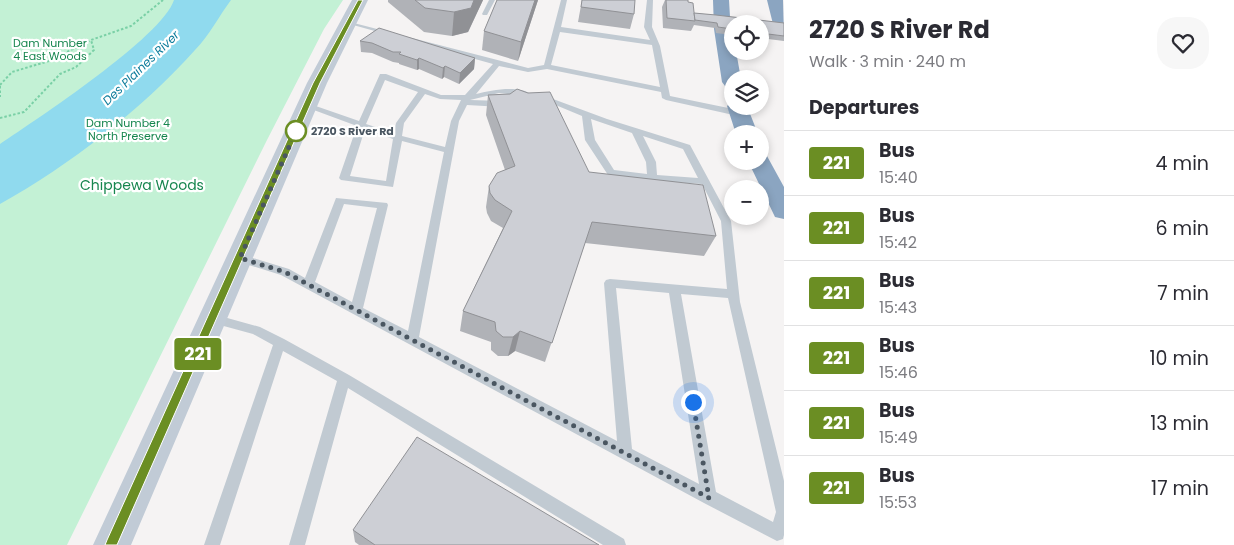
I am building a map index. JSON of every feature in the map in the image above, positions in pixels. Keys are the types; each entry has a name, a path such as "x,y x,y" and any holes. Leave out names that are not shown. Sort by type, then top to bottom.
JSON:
{"highway":[{"path":"721,0 723,29 730,70"},
{"path":"775,0 784,32"},
{"path":"764,170 784,211"}],"main road":[{"path":"112,545 307,106 354,11"}],"lane":[{"path":"485,14 492,0"},
{"path":"547,67 564,0"},
{"path":"650,0 648,27 654,43 666,98 724,108"},
{"path":"354,11 498,63 528,70 547,67 664,90"},
{"path":"556,29 654,43"},
{"path":"412,340 455,120 465,100 498,63"},
{"path":"422,92 400,123 390,186 344,178 362,124 383,76 422,92 440,97 512,103 540,100"},
{"path":"240,258 285,272 776,533 784,512 733,294 726,220 687,147 540,100 499,91 465,100"},
{"path":"307,106 399,138 450,151"},
{"path":"586,114 590,140 611,173 652,178 705,181"},
{"path":"636,131 651,162 652,178"},
{"path":"308,285 340,200 383,205 356,310"},
{"path":"625,453 610,283 733,294"},
{"path":"674,288 709,498"},
{"path":"213,319 256,330 344,378 618,545"},
{"path":"212,545 280,343"},
{"path":"297,545 344,378"}],"path":[{"path":"0,97 0,86 12,72 49,61 91,40 131,26 163,0"},
{"path":"0,118 24,112 60,74 76,67 94,50 91,40"}],"green space":[{"name":"Dam Number 4 North Preserve","path":"0,0 343,0 324,29 267,140 67,545 0,545"}],"water":[{"name":"Des Plaines River","path":"174,0 231,0 200,44 152,94 104,135 78,154 0,204 0,144 68,97 123,55 147,35 165,16"}],"building":[{"path":"415,0 474,0 471,8 454,12 425,8"},
{"path":"497,0 535,0 521,42 484,31"},
{"path":"582,0 635,0 634,14 581,7"},
{"path":"666,0 688,0 688,2 693,3 695,21 667,18"},
{"path":"694,13 724,16 724,28 718,27 717,23 695,20"},
{"path":"769,21 784,23 784,36 769,34"},
{"path":"379,28 475,58 460,73 445,66 443,68 419,58 417,60 399,54 401,52 393,52 372,43 360,41"},
{"path":"517,89 528,93 550,92 589,172 703,185 716,236 592,222 552,343 520,331 513,337 503,337 496,331 495,322 463,311 512,211 495,200 490,193 489,186 497,173 515,166 488,95 510,94"},
{"path":"417,437 599,545 375,545 353,530"}],"bus line":[{"name":"221","path":"112,545 317,83 360,0"}],"place":[{"name":"2720 S River Rd","path":"296,131"}],"route":[{"path":"296,131 240,258 285,272 709,498 693,402"}],"park label":[{"name":"Dam Number 4 East Woods","path":"50,49"},
{"name":"Chippewa Woods","path":"142,185"}]}
